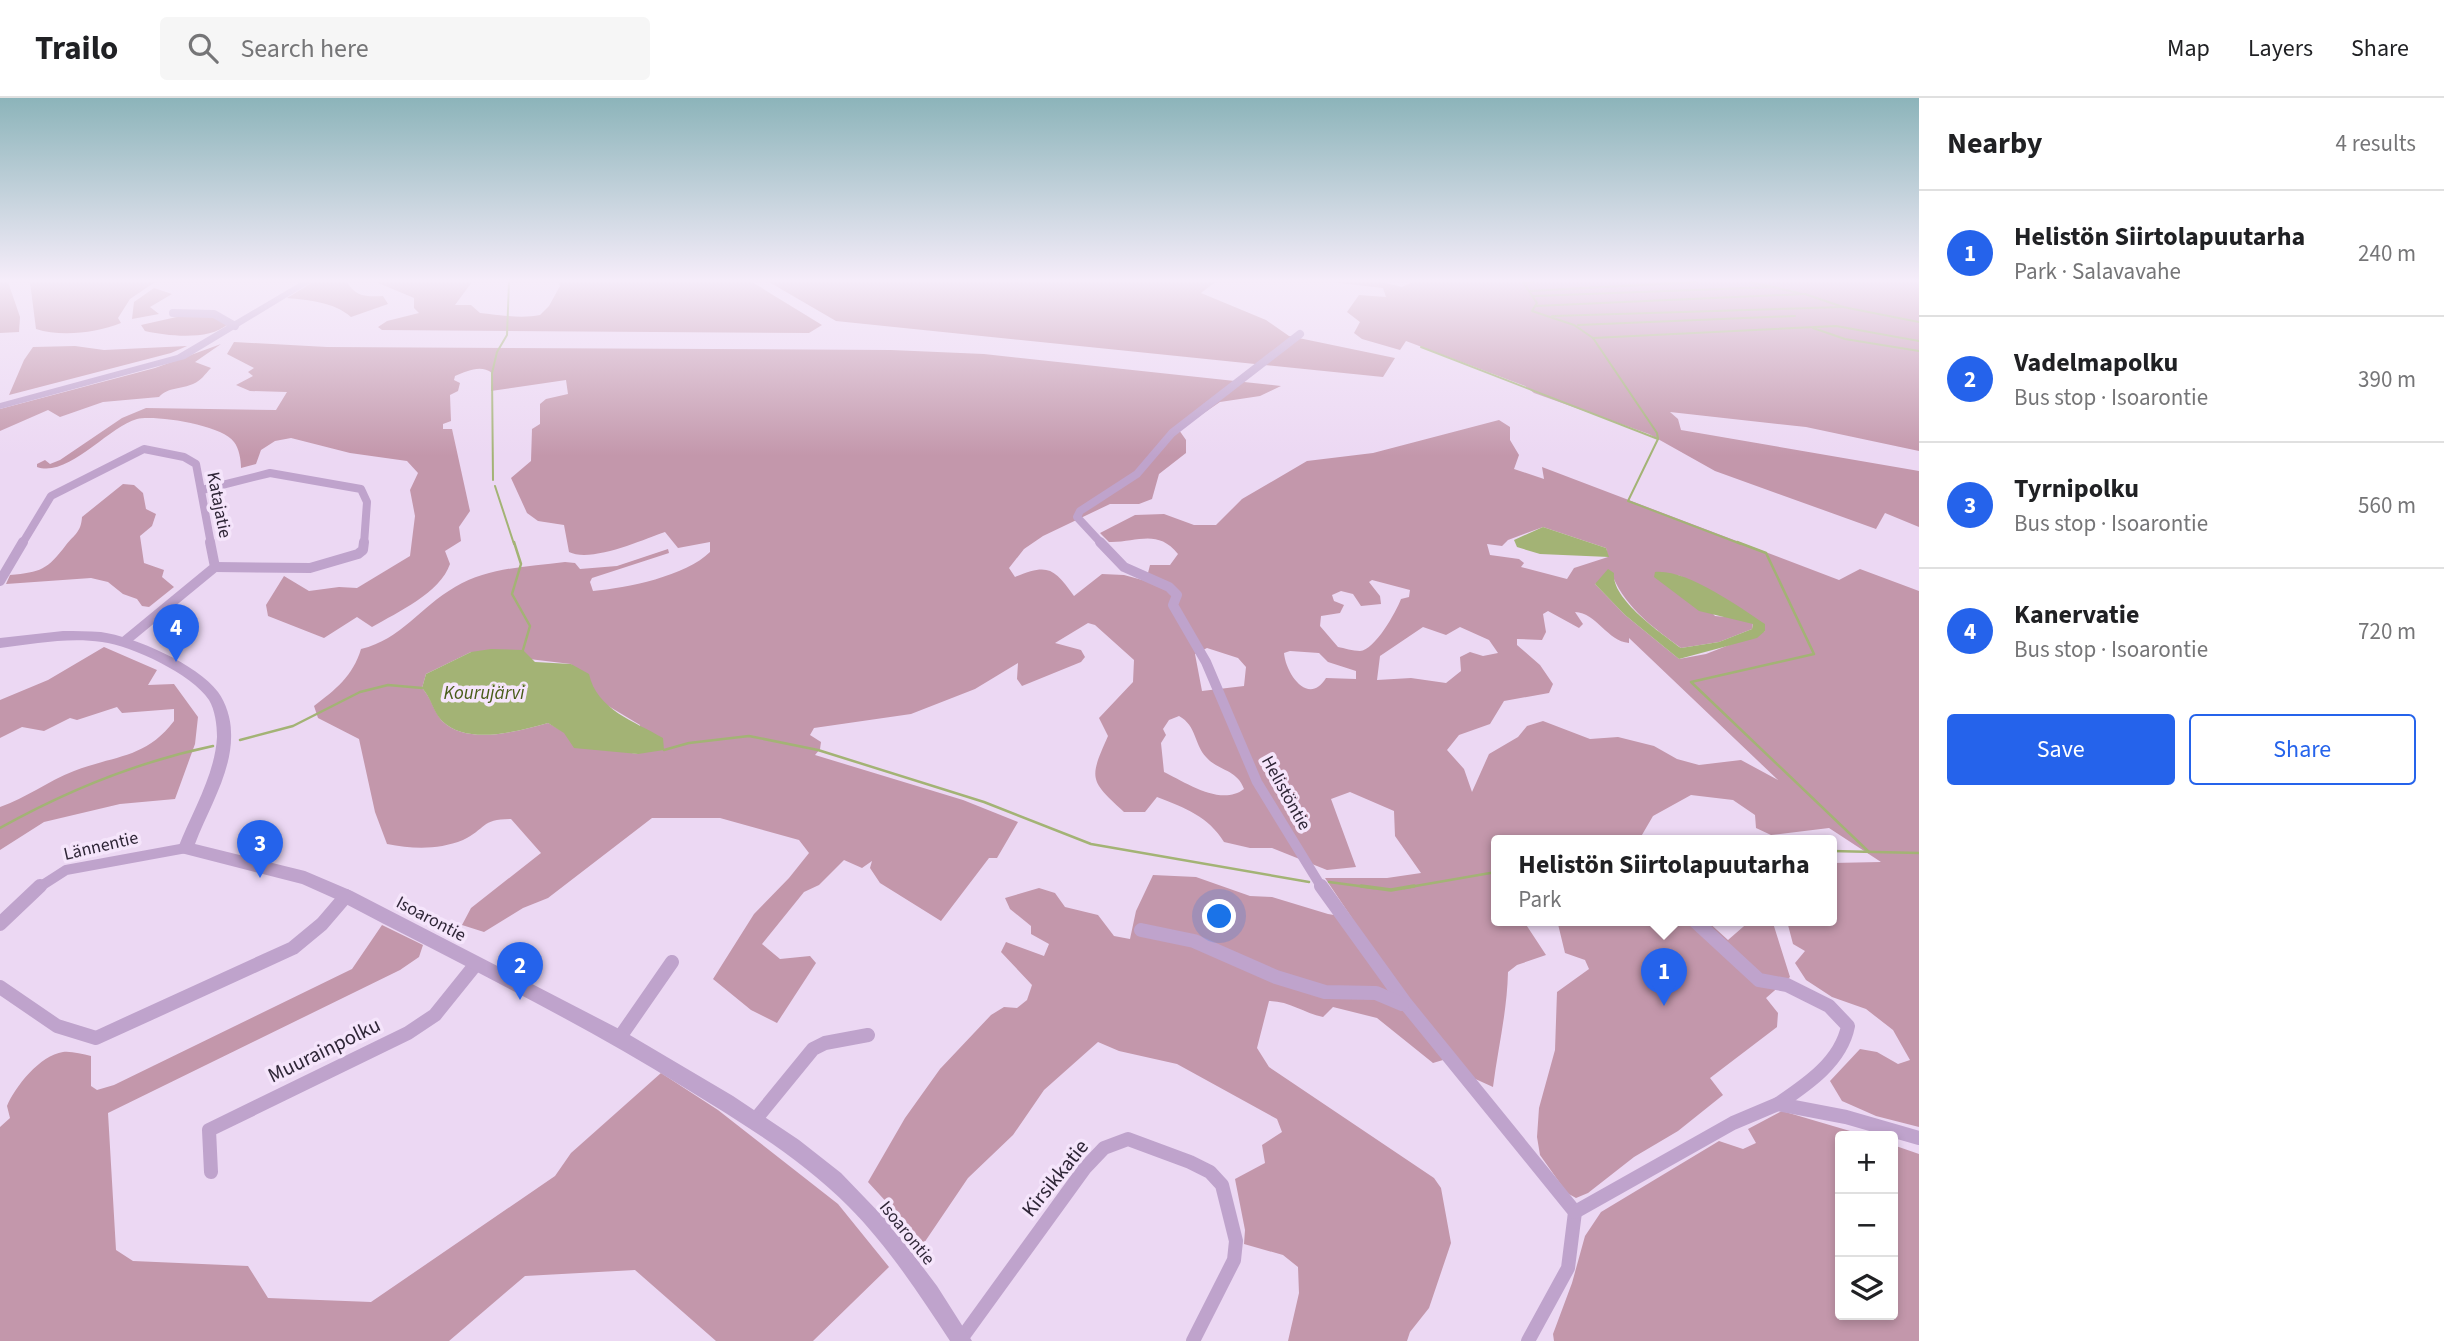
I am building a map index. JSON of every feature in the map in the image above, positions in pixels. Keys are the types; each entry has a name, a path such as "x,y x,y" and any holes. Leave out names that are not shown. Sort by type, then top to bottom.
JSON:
{"street":[{"path":"0,406 57,388 166,362 194,351 212,340"},
{"name":"Helistöntie","path":"1292,340 1192,415 1168,436 1136,475 1094,499 1079,511 1077,517 1124,567 1169,587 1177,595 1173,605 1178,617 1198,645 1256,780 1306,863 1405,1005 1575,1212"},
{"name":"Katajatie","path":"0,581 51,496 132,453 150,449 184,457 196,464 215,567"},
{"path":"125,641 215,567 310,568 358,554 363,550 367,502 361,489 270,473 202,490"},
{"path":"0,643 83,636 125,641 182,672 211,693 217,703 225,735 222,752 186,848"},
{"name":"Isoarontie","path":"186,848 306,878 346,896 620,1037 755,1120 817,1166 871,1216 902,1255 961,1340"},
{"name":"Lännentie","path":"0,924 31,892 66,870 186,848"},
{"path":"0,987 54,1027 76,1037 96,1038 293,948 322,925 346,896"},
{"path":"1528,1341 1568,1268 1575,1212 1733,1124 1778,1104 1805,1086 1848,1037 1848,1026 1829,1006 1787,985 1759,980 1700,926"},
{"path":"1141,930 1194,941 1276,977 1325,992 1376,993 1405,1005"},
{"path":"620,1037 672,962"},
{"name":"Muurainpolku","path":"211,1172 209,1130 408,1033 435,1015 476,964"},
{"path":"755,1120 793,1073 804,1054 821,1044 850,1043 868,1035"},
{"path":"1778,1104 1846,1117 1919,1138"},
{"name":"Kirsikkatie","path":"961,1340 1086,1168 1104,1148 1128,1139 1190,1161 1210,1172 1222,1185 1236,1241 1234,1260 1194,1341"}],"shaded area":[{"path":"1022,340 1308,340 1395,358 1383,377"},
{"path":"1365,340 1919,340 1919,451 1806,427 1670,412 1678,419 1681,430 1919,471 1919,527 1885,513 1876,529 1715,471 1649,434 1534,393 1525,386 1406,341 1400,350"},
{"path":"234,342 327,347 891,350 984,354 1281,386 1260,396 1220,402 1179,430 1186,440 1186,453 1159,474 1152,499 1139,504 1110,504 1043,536 1024,549 1009,568 1015,577 1043,569 1061,579 1074,596 1102,574 1124,575 1146,581 1150,565 1170,565 1178,554 1162,541 1146,539 1109,542 1100,533 1135,515 1164,514 1194,525 1216,525 1242,499 1307,461 1373,453 1499,420 1510,427 1510,440 1519,455 1514,469 1544,479 1542,467 1839,580 1860,569 1919,591 1919,1127 1876,1116 1842,1101 1830,1081 1860,1049 1877,1052 1898,1064 1910,1060 1893,1030 1866,1009 1832,997 1806,980 1795,963 1805,951 1793,944 1788,926 1837,926 1837,863 1881,862 1829,828 1771,835 1756,828 1755,815 1733,800 1691,795 1653,816 1642,835 1491,835 1491,926 1527,926 1546,955 1517,965 1508,972 1493,1087 1471,1077 1453,1057 1433,1063 1377,1018 1333,1007 1323,1017 1269,1001 1257,1048 1269,1067 1434,1178 1441,1188 1451,1243 1429,1308 1410,1332 1407,1341 1288,1341 1299,1293 1298,1267 1283,1255 1244,1244 1245,1230 1235,1179 1265,1163 1262,1145 1282,1132 1277,1119 1177,1064 1119,1051 1098,1042 1044,1090 1013,1135 968,1178 924,1243 868,1182 905,1118 940,1069 991,1015 1004,1007 1017,1008 1027,1000 1032,985 1001,952 1006,942 1044,956 1049,944 1031,934 1031,926 1010,909 1005,898 1039,888 1055,893 1065,907 1098,915 1114,936 1130,939 1136,911 1153,875 1196,877 1250,896 1272,897 1328,914 1352,918 1325,878 1387,878 1421,873 1395,836 1394,811 1350,792 1331,799 1356,867 1327,870 1272,848 1250,848 1224,842 1203,819 1157,797 1145,812 1124,812 1104,793 1095,771 1108,736 1099,718 1133,682 1134,660 1095,625 1088,623 1055,643 1081,650 1085,657 1081,662 1022,686 1017,679 1018,663 975,689 911,714 814,728 810,735 821,742 815,755 963,800 1018,822 997,858 989,858 941,921 880,883 870,868 872,861 862,868 844,860 819,885 804,892 762,944 780,959 810,956 816,963 777,1023 751,1010 713,979 754,914 809,853 799,840 720,818 652,818 548,898 523,908 484,932 462,925 471,908 541,853 511,819 489,823 463,840 444,846 416,848 387,844 375,812 359,739 318,718 314,706 348,675 361,649 388,638 443,595 468,580 508,569 565,562 575,563 580,569 617,566 668,549 669,553 592,578 590,582 593,591 622,587 686,568 710,552 710,542 678,548 665,532 603,553 578,555 569,552 564,525 538,521 527,513 511,478 531,461 532,429 540,424 540,404 546,399 568,394 566,380 491,391 492,373 483,369 474,369 455,376 454,380 460,383 458,391 450,395 451,421 443,424 443,429 452,429 470,511 459,527 461,541 445,551 450,564 445,574 417,601 372,627 357,617 324,638 268,616 266,605 284,576 309,591 339,587 357,588 410,556 415,516 410,490 418,473 407,461 350,453 291,438 275,441 261,450 256,464 241,468 237,447 227,436 203,426 146,418 137,419 113,431 75,459 62,465 37,467 37,464 45,460 50,464 60,460 122,418 146,408 276,410 287,392 250,391 236,385 253,376 248,372 254,368 227,354","holes":["1543,527 1606,548 1608,557 1574,568 1567,579 1521,567 1524,563 1519,559 1490,555 1487,544 1502,546 1508,540","1678,575 1732,603 1765,631 1706,654 1679,659 1625,615 1595,584 1613,577 1634,608 1681,648 1719,642 1752,629 1753,623 1738,618 1715,616","1372,580 1410,590 1409,597 1401,599 1384,630 1366,649 1357,651 1338,647 1320,626 1321,616 1340,613 1344,605 1334,601 1332,595 1341,591 1353,594 1361,606 1381,604 1380,596 1369,582","1548,611 1579,628 1583,624 1575,612 1583,614 1621,641 1629,643 1629,638 1778,780 1741,760 1699,765 1677,759 1654,746 1618,737 1590,739 1543,721 1527,726 1518,737 1489,754 1472,792 1464,769 1447,750 1459,735 1490,724 1504,701 1549,693 1553,684 1540,665 1517,645 1517,639 1542,640 1546,632 1543,614","1423,627 1446,635 1460,627 1489,640 1498,653 1483,656 1470,652 1460,657 1461,671 1446,683 1411,678 1377,680 1380,656","1207,648 1238,658 1246,667 1244,686 1202,691 1195,654","471,652 571,664 605,704 640,725 638,754 592,743 548,723 494,734 465,733 442,721 422,688 426,674","1284,653 1319,653 1328,662 1356,671 1356,679 1326,678 1319,686 1306,688 1294,678","1179,716 1185,720 1206,757 1237,778 1244,789 1235,794 1214,794 1192,787 1164,772 1161,743 1166,735 1163,729 1169,720"]},
{"path":"221,344 195,362 211,368 193,384 171,390 159,397 103,402 60,417 48,410 0,431 0,409 155,368"},
{"path":"75,346 104,350 187,346 171,353 9,395 24,360 33,347"},
{"path":"123,484 134,485 143,493 146,509 156,514 152,526 140,536 144,563 164,570 162,577 174,587 149,607 142,606 137,599 123,594 108,582 91,578 6,584 10,575 29,573 48,565 77,532 82,517"},
{"path":"104,647 157,670 148,685 174,684 198,717 195,744 175,799 120,804 44,822 0,850 0,807 74,771 140,749 152,743 174,721 174,709 122,713 117,707 77,720 70,718 44,731 22,727 0,738 0,700 48,680"},
{"path":"382,925 423,945 419,957 400,970 108,1113 116,1250 133,1261 248,1266 268,1298 371,1302 555,1176 571,1153 661,1073 718,1110 838,1204 889,1267 813,1341 716,1341 635,1270 525,1276 449,1341 0,1341 0,1127 10,1118 7,1106 29,1073 54,1054 73,1052 91,1056 91,1086 97,1090 114,1085 352,969"},
{"path":"1558,926 1713,926 1728,940 1744,926 1774,926 1790,977 1766,998 1778,1013 1777,1027 1710,1078 1723,1095 1678,1131 1634,1157 1588,1193 1576,1198 1567,1193 1540,1155 1537,1137 1539,1108 1555,1050 1557,992 1589,969 1585,960 1565,953"},
{"path":"1782,1111 1850,1131 1835,1131 1835,1320 1898,1320 1898,1147 1919,1154 1919,1341 1554,1341 1553,1334 1572,1283 1585,1236 1601,1212 1719,1141 1743,1149 1756,1143 1748,1129"}],"water":[{"path":"1543,527 1606,548 1609,557 1540,554 1517,547 1514,540"},
{"path":"1608,569 1614,573 1615,583 1621,594 1639,615 1681,648 1719,642 1752,629 1753,624 1699,611 1654,577 1655,572 1682,576 1712,590 1765,624 1765,631 1757,638 1679,659 1625,615 1595,584"},
{"name":"Kourujärvi","path":"491,649 523,650 535,662 571,664 589,674 593,686 608,706 663,738 664,750 638,754 574,748 564,733 548,723 522,730 479,735 453,729 442,721 422,688 426,674 471,652"}],"waterway":[{"path":"493,480 492,373 497,352 504,340"},
{"path":"1594,340 1657,433 1658,439"},
{"path":"1851,340 1919,351"},
{"path":"1914,340 1919,341"},
{"path":"1421,347 1658,439"},
{"path":"1658,439 1628,501 1741,544"},
{"path":"495,486 514,544"},
{"path":"514,542 521,564 512,594 530,626 523,650"},
{"path":"1737,542 1766,553 1814,654 1691,682 1869,852"},
{"path":"240,740 293,726 360,692 388,685 422,688"},
{"path":"664,750 689,743 749,736 818,750 984,802 1091,844 1309,882"},
{"path":"0,828 51,801 104,779 157,760 213,746"},
{"path":"1837,851 1869,852"},
{"path":"1869,852 1919,853"},
{"path":"1404,888 1491,873"},
{"path":"1329,882 1374,888"},
{"path":"1361,886 1391,890 1414,886"}],"place":[{"name":"Kanervatie","path":"176,662"},
{"name":"Tyrnipolku","path":"260,878"},
{"name":"Vadelmapolku","path":"520,1000"},
{"name":"Helistön Siirtolapuutarha","path":"1664,1006"}]}
